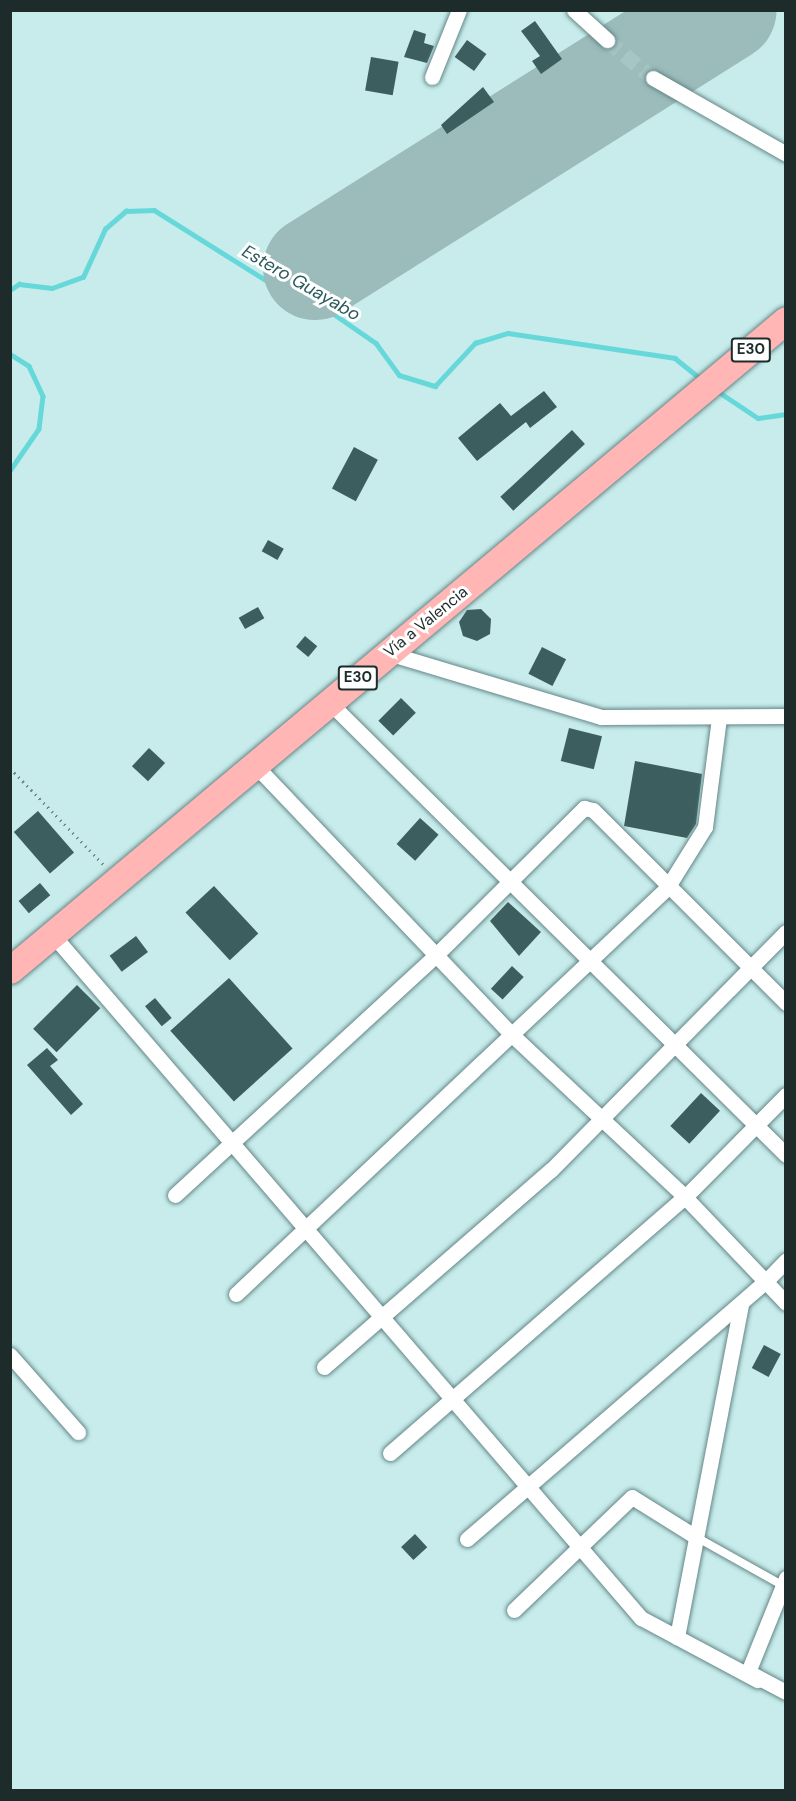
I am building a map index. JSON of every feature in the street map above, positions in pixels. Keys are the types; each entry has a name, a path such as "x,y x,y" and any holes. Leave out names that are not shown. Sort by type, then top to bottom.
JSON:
{"highway":[{"name":"Vía a Valencia","path":"10,970 786,320"}],"street":[{"path":"432,77 459,10"},
{"path":"574,10 608,40"},
{"path":"653,78 786,154"},
{"path":"388,654 601,717 786,716"},
{"path":"329,702 671,1046 786,1155"},
{"path":"236,1294 668,888 705,827 719,717"},
{"path":"254,764 513,1035 685,1197 786,1303"},
{"path":"175,1195 436,955 584,808 593,810 668,888 786,1003"},
{"path":"324,1367 551,1170 748,967 786,932"},
{"path":"52,934 641,1618 757,1680 786,1692"},
{"path":"390,1453 685,1197 786,1095"},
{"path":"466,1539 741,1304 786,1260"},
{"path":"677,1637 741,1304"},
{"path":"10,1355 78,1432"},
{"path":"514,1610 632,1497 696,1537"},
{"path":"757,1680 748,1672 784,1583"}],"lane":[{"path":"696,1537 784,1583"}],"path":[{"path":"10,768 118,879"}],"shaded area":[{"path":"690,11 768,11 317,296 289,265"}],"building":[{"path":"535,21 562,59 541,74 532,61 540,56 521,31"},
{"path":"414,30 426,34 424,43 434,46 427,63 404,57"},
{"path":"467,40 486,54 474,71 455,57"},
{"path":"371,57 399,62 393,95 365,90"},
{"path":"483,87 494,102 447,134 441,125"},
{"path":"544,391 557,407 530,428 526,422 477,461 458,438 500,403 511,416"},
{"path":"572,430 585,444 513,511 500,497"},
{"path":"354,447 378,460 356,501 332,488"},
{"path":"268,540 284,549 277,560 262,551"},
{"path":"258,607 264,618 245,629 239,618"},
{"path":"481,609 491,619 490,634 477,641 463,636 459,622 467,610"},
{"path":"305,636 317,646 308,657 296,647"},
{"path":"542,647 566,659 552,686 528,674"},
{"path":"401,698 416,713 393,735 378,721"},
{"path":"569,728 602,736 594,769 561,761"},
{"path":"149,748 165,763 148,781 132,766"},
{"path":"635,761 702,774 696,824 687,838 624,826"},
{"path":"38,811 74,853 50,874 14,832"},
{"path":"420,818 439,835 415,861 397,844"},
{"path":"40,883 50,895 29,913 19,901"},
{"path":"214,886 258,934 230,960 185,913"},
{"path":"508,902 541,932 519,956 490,921"},
{"path":"136,936 148,952 122,972 110,956"},
{"path":"512,966 524,977 503,1000 491,989"},
{"path":"229,978 293,1049 234,1101 170,1031"},
{"path":"77,985 100,1008 56,1052 33,1029"},
{"path":"155,998 172,1018 162,1026 145,1006"},
{"path":"47,1048 58,1060 50,1066 83,1104 71,1115 27,1065"},
{"path":"701,1093 720,1111 689,1144 670,1126"},
{"path":"764,1345 781,1354 769,1377 752,1368"},
{"path":"415,1534 427,1547 413,1560 401,1547"}],"waterway":[{"name":"Estero Guayabo","path":"10,290 19,284 52,288 83,277 105,229 126,211 154,210 280,289 331,312 376,343 399,375 435,386 475,343 508,333 675,358 702,380"},
{"name":"Estero Guayabo","path":"10,354 29,366 43,396 39,429 10,471"},
{"name":"Estero Guayabo","path":"716,390 758,418 786,414"}],"runway":[{"path":"315,268 725,10"}],"tunnel":[{"path":"607,40 653,78"}]}
